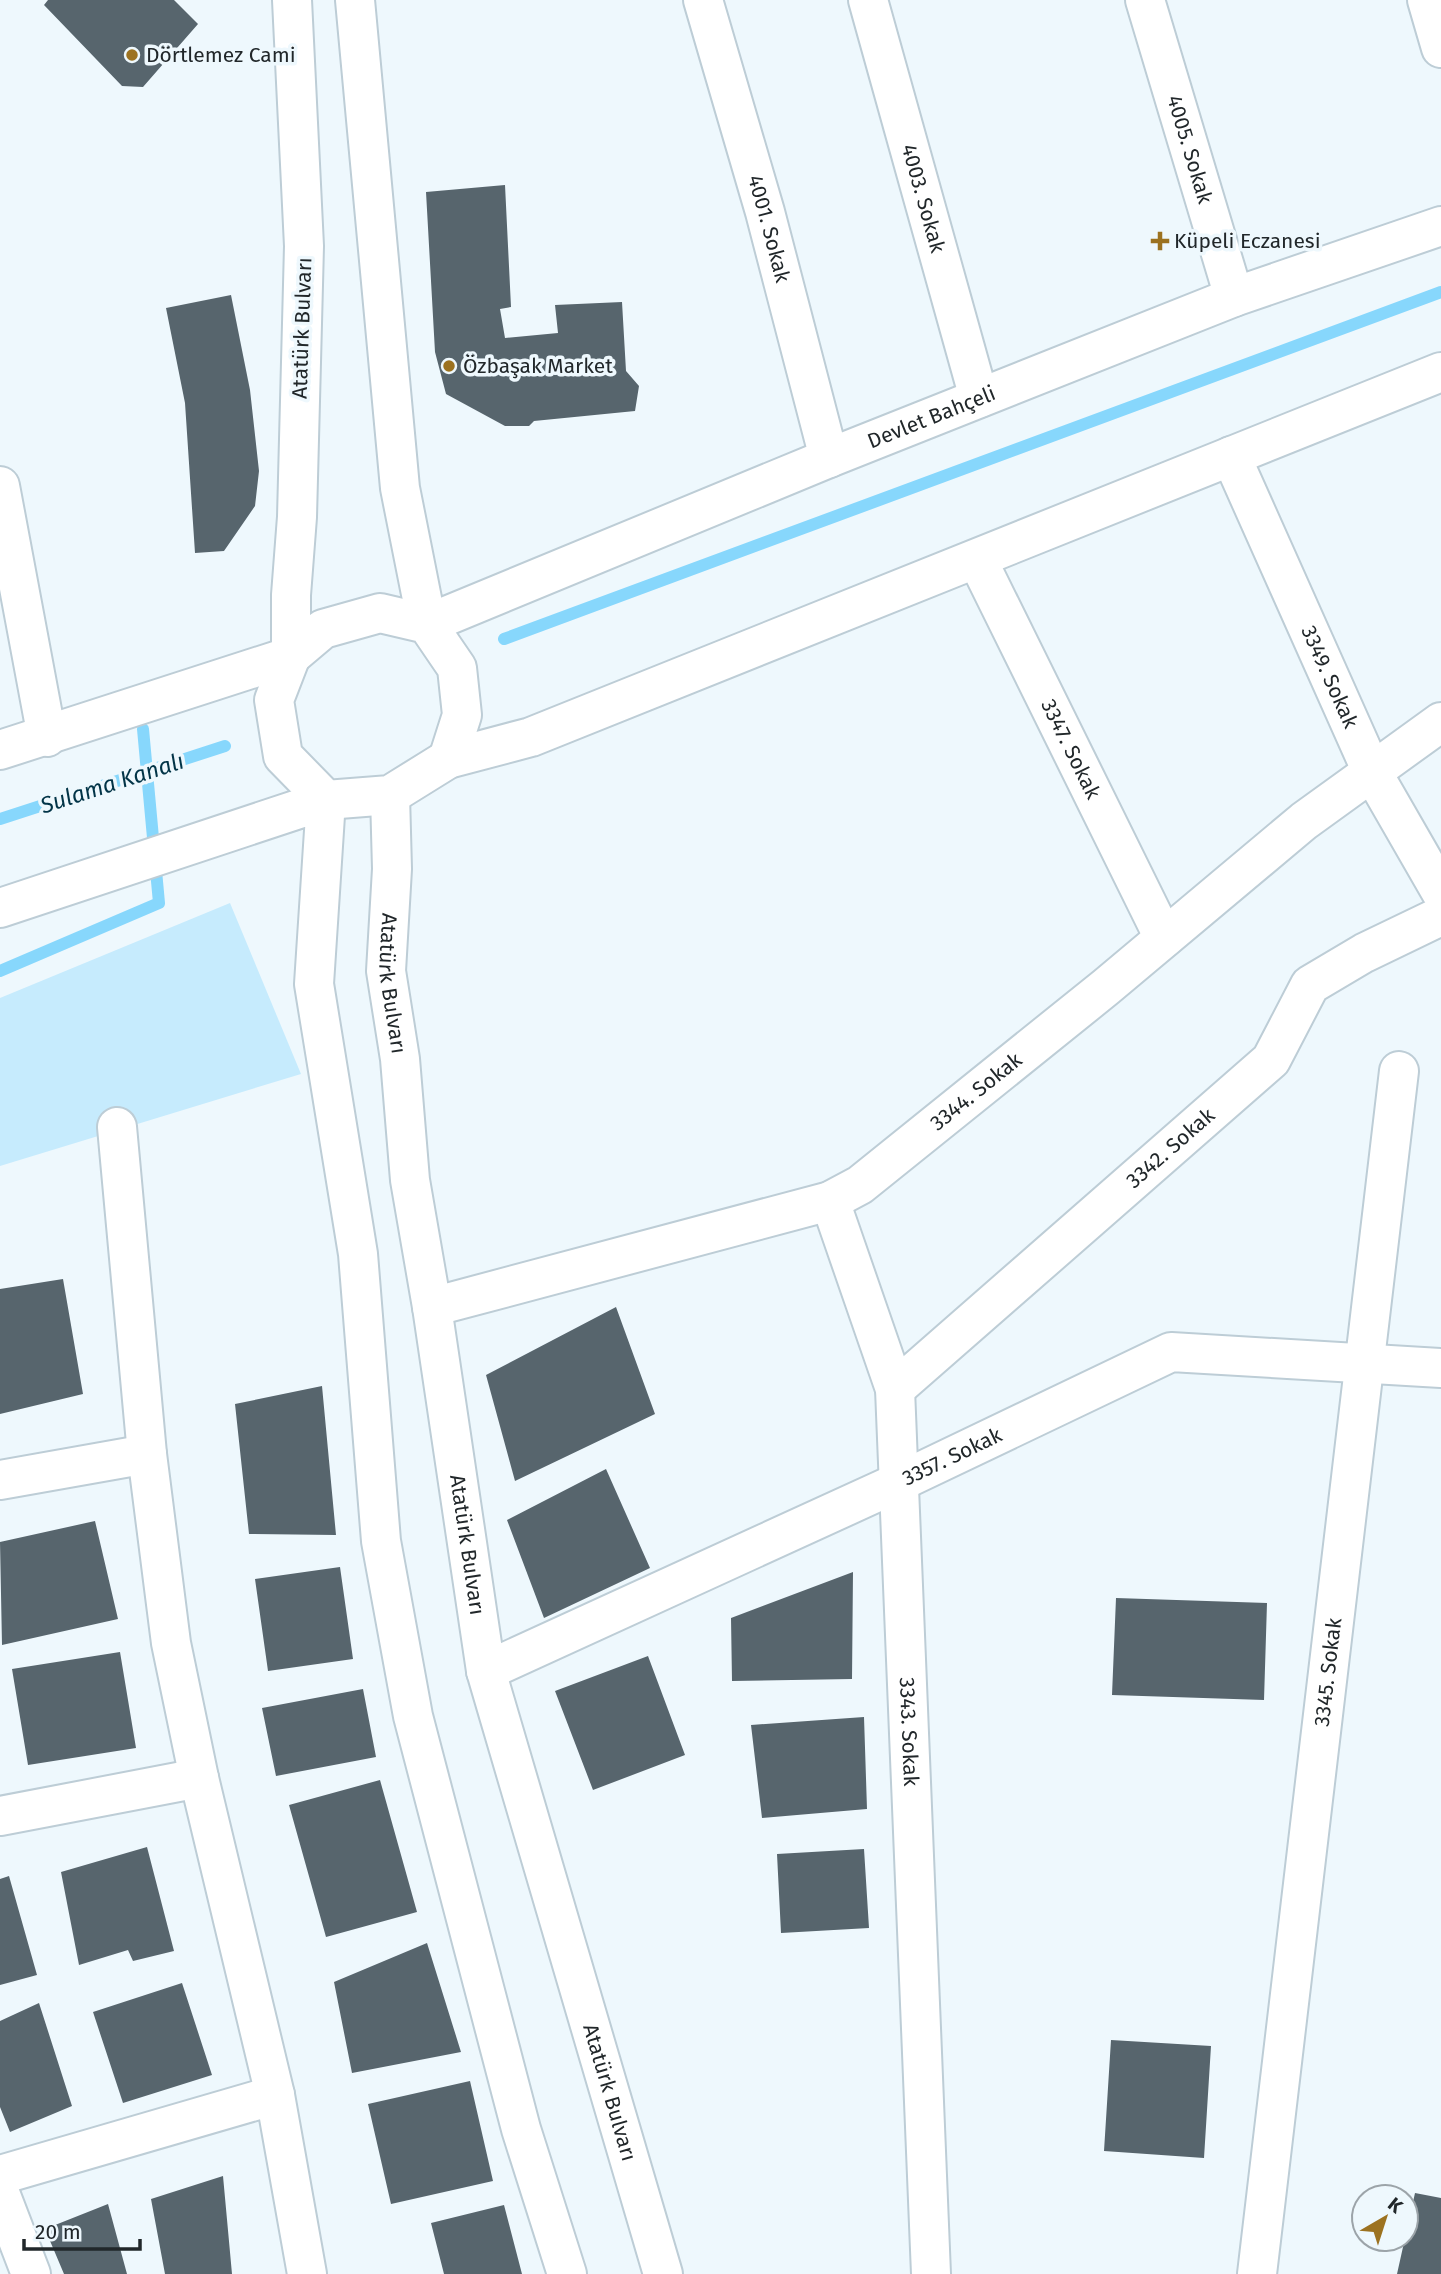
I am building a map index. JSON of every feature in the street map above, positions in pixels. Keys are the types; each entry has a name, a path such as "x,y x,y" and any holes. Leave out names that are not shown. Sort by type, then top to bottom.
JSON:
{"street":[{"name":"Atatürk Bulvarı","path":"292,0 304,246 297,517 291,595 292,656"},
{"path":"355,0 400,488 427,624 457,668 462,715 448,759"},
{"name":"4001. Sokak","path":"703,0 765,212 829,458"},
{"name":"4003. Sokak","path":"868,0 979,398"},
{"name":"4005. Sokak","path":"1145,0 1234,297"},
{"path":"1427,0 1441,48"},
{"name":"Devlet Bahçeli","path":"427,624 829,458 1234,297 1441,226"},
{"path":"0,908 326,800 390,795 448,759 531,737 1441,372"},
{"name":"3349. Sokak","path":"1231,456 1372,772 1441,892"},
{"path":"0,486 47,737"},
{"name":"3347. Sokak","path":"977,559 1164,938"},
{"path":"0,750 292,656 323,629 380,613 427,624"},
{"path":"292,656 274,700 283,756 326,800 314,985 358,1254 381,1541 413,1716 521,2129 567,2274"},
{"name":"3344. Sokak","path":"432,1307 830,1201 860,1185 1304,821 1441,722"},
{"name":"Atatürk Bulvarı","path":"390,795 392,869 386,971 400,1059 410,1180 432,1307 486,1671 663,2274"},
{"name":"3342. Sokak","path":"895,1390 1271,1060 1310,985 1364,953 1441,916"},
{"name":"3345. Sokak","path":"1257,2274 1362,1364 1399,1071"},
{"path":"117,1127 147,1454 172,1643 200,1777 275,2095 307,2274"},
{"name":"3343. Sokak","path":"830,1201 895,1390 931,2274"},
{"name":"3357. Sokak","path":"486,1671 899,1482 1171,1352 1441,1368"},
{"path":"0,1480 147,1454"},
{"path":"0,1816 200,1777"},
{"path":"0,2175 275,2095"},
{"path":"0,2193 31,2274"}],"shaded area":[{"path":"230,903 301,1074 0,1166 0,998"}],"building":[{"name":"Dörtlemez Cami","path":"48,0 174,0 198,24 143,87 122,86 44,5"},
{"path":"505,185 511,307 500,309 505,338 558,333 555,305 622,302 626,371 639,386 635,411 534,421 529,426 505,426 446,394 435,352 426,192"},
{"path":"231,295 250,390 259,471 255,506 224,551 195,553 185,403 166,308"},
{"path":"63,1279 83,1394 0,1414 0,1289"},
{"path":"616,1307 655,1414 515,1481 486,1375"},
{"path":"322,1386 336,1535 249,1534 235,1404"},
{"path":"606,1469 650,1568 544,1618 507,1520"},
{"path":"95,1521 118,1619 2,1645 0,1542"},
{"path":"340,1567 353,1659 268,1671 255,1579"},
{"path":"853,1572 852,1679 732,1681 731,1618"},
{"path":"1116,1598 1267,1603 1264,1700 1112,1695"},
{"path":"120,1652 136,1748 28,1765 12,1669"},
{"path":"648,1656 685,1755 593,1790 555,1691"},
{"path":"363,1689 376,1757 276,1776 262,1708"},
{"path":"864,1717 867,1809 762,1818 751,1725"},
{"path":"380,1780 417,1912 326,1937 289,1805"},
{"path":"147,1847 174,1951 133,1961 128,1950 79,1965 61,1872"},
{"path":"864,1849 869,1928 781,1933 777,1854"},
{"path":"9,1876 37,1975 0,1985 0,1879"},
{"path":"427,1943 461,2052 352,2073 334,1982"},
{"path":"182,1983 212,2075 123,2103 93,2012"},
{"path":"39,2003 72,2106 10,2132 0,2107 0,2021"},
{"path":"1111,2040 1211,2046 1204,2158 1104,2151"},
{"path":"470,2081 493,2181 391,2204 368,2104"},
{"path":"223,2176 232,2274 165,2274 151,2199"},
{"path":"1420,2194 1441,2198 1441,2274 1397,2274 1402,2253 1420,2253"},
{"path":"108,2204 127,2274 64,2274 45,2229"},
{"path":"504,2205 522,2274 444,2274 431,2223"}],"waterway":[{"path":"504,639 1441,292"},
{"path":"0,971 159,903 143,729"},
{"name":"Sulama Kanalı","path":"0,819 225,746"}],"place":[{"name":"Dörtlemez Cami","path":"132,55"},
{"name":"Küpeli Eczanesi","path":"1160,241"},
{"name":"Özbaşak Market","path":"449,366"}]}
